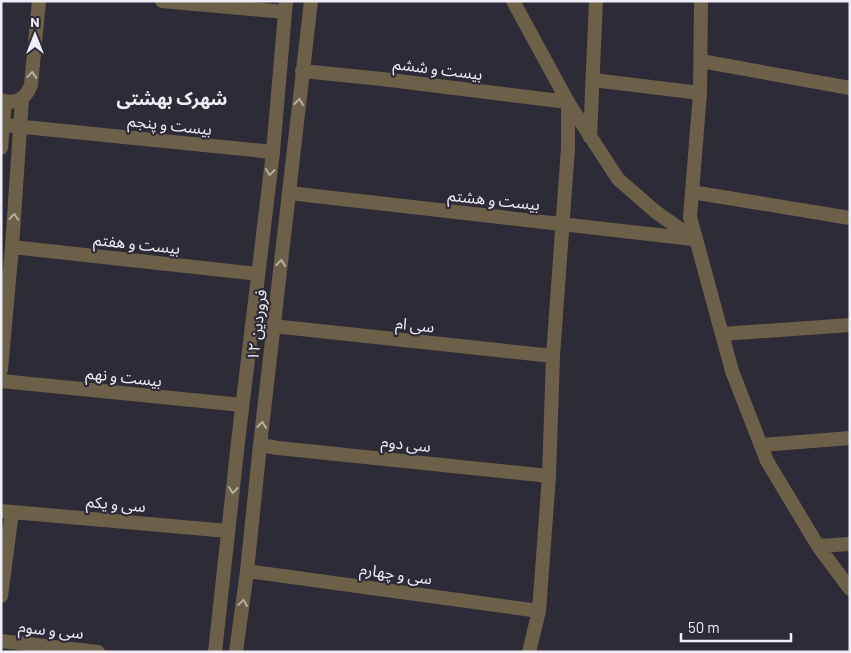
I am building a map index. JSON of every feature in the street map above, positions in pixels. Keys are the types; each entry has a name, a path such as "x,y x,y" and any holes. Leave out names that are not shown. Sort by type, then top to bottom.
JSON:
{"street":[{"path":"1,148 4,125 3,101 14,102 22,99 29,91 31,85 39,1"},
{"path":"162,1 285,6"},
{"name":"۱۲ فروردین","path":"236,652 247,570 311,1"},
{"path":"514,1 568,102 618,179 656,212 696,240"},
{"path":"590,137 596,1"},
{"path":"701,1 700,93 690,217 732,371 767,461 818,546 850,589"},
{"name":"۱۲ فروردین","path":"215,652 242,405 273,152 285,6"},
{"path":"701,61 850,88"},
{"name":"بیست و ششم","path":"302,71 568,102"},
{"path":"593,80 700,93"},
{"path":"1,370 22,99"},
{"path":"529,652 539,611 549,476 553,356 568,148 568,102"},
{"name":"بیست و پنجم","path":"4,125 273,152"},
{"path":"692,192 850,218"},
{"name":"بیست و هشتم","path":"288,193 562,223 696,240"},
{"name":"بیست و هفتم","path":"12,247 258,274"},
{"path":"722,334 850,325"},
{"name":"سی ام","path":"273,326 553,356"},
{"name":"بیست و نهم","path":"1,381 242,405"},
{"path":"761,445 850,438"},
{"name":"سی دوم","path":"260,445 549,476"},
{"path":"1,596 7,512"},
{"name":"سی و یکم","path":"7,512 228,531"},
{"path":"818,546 850,544"},
{"name":"سی و چهارم","path":"247,570 539,611"},
{"name":"سی و سوم","path":"1,641 98,652"}],"district":[{"name":"شهرک بهشتی","path":"172,98"}]}
